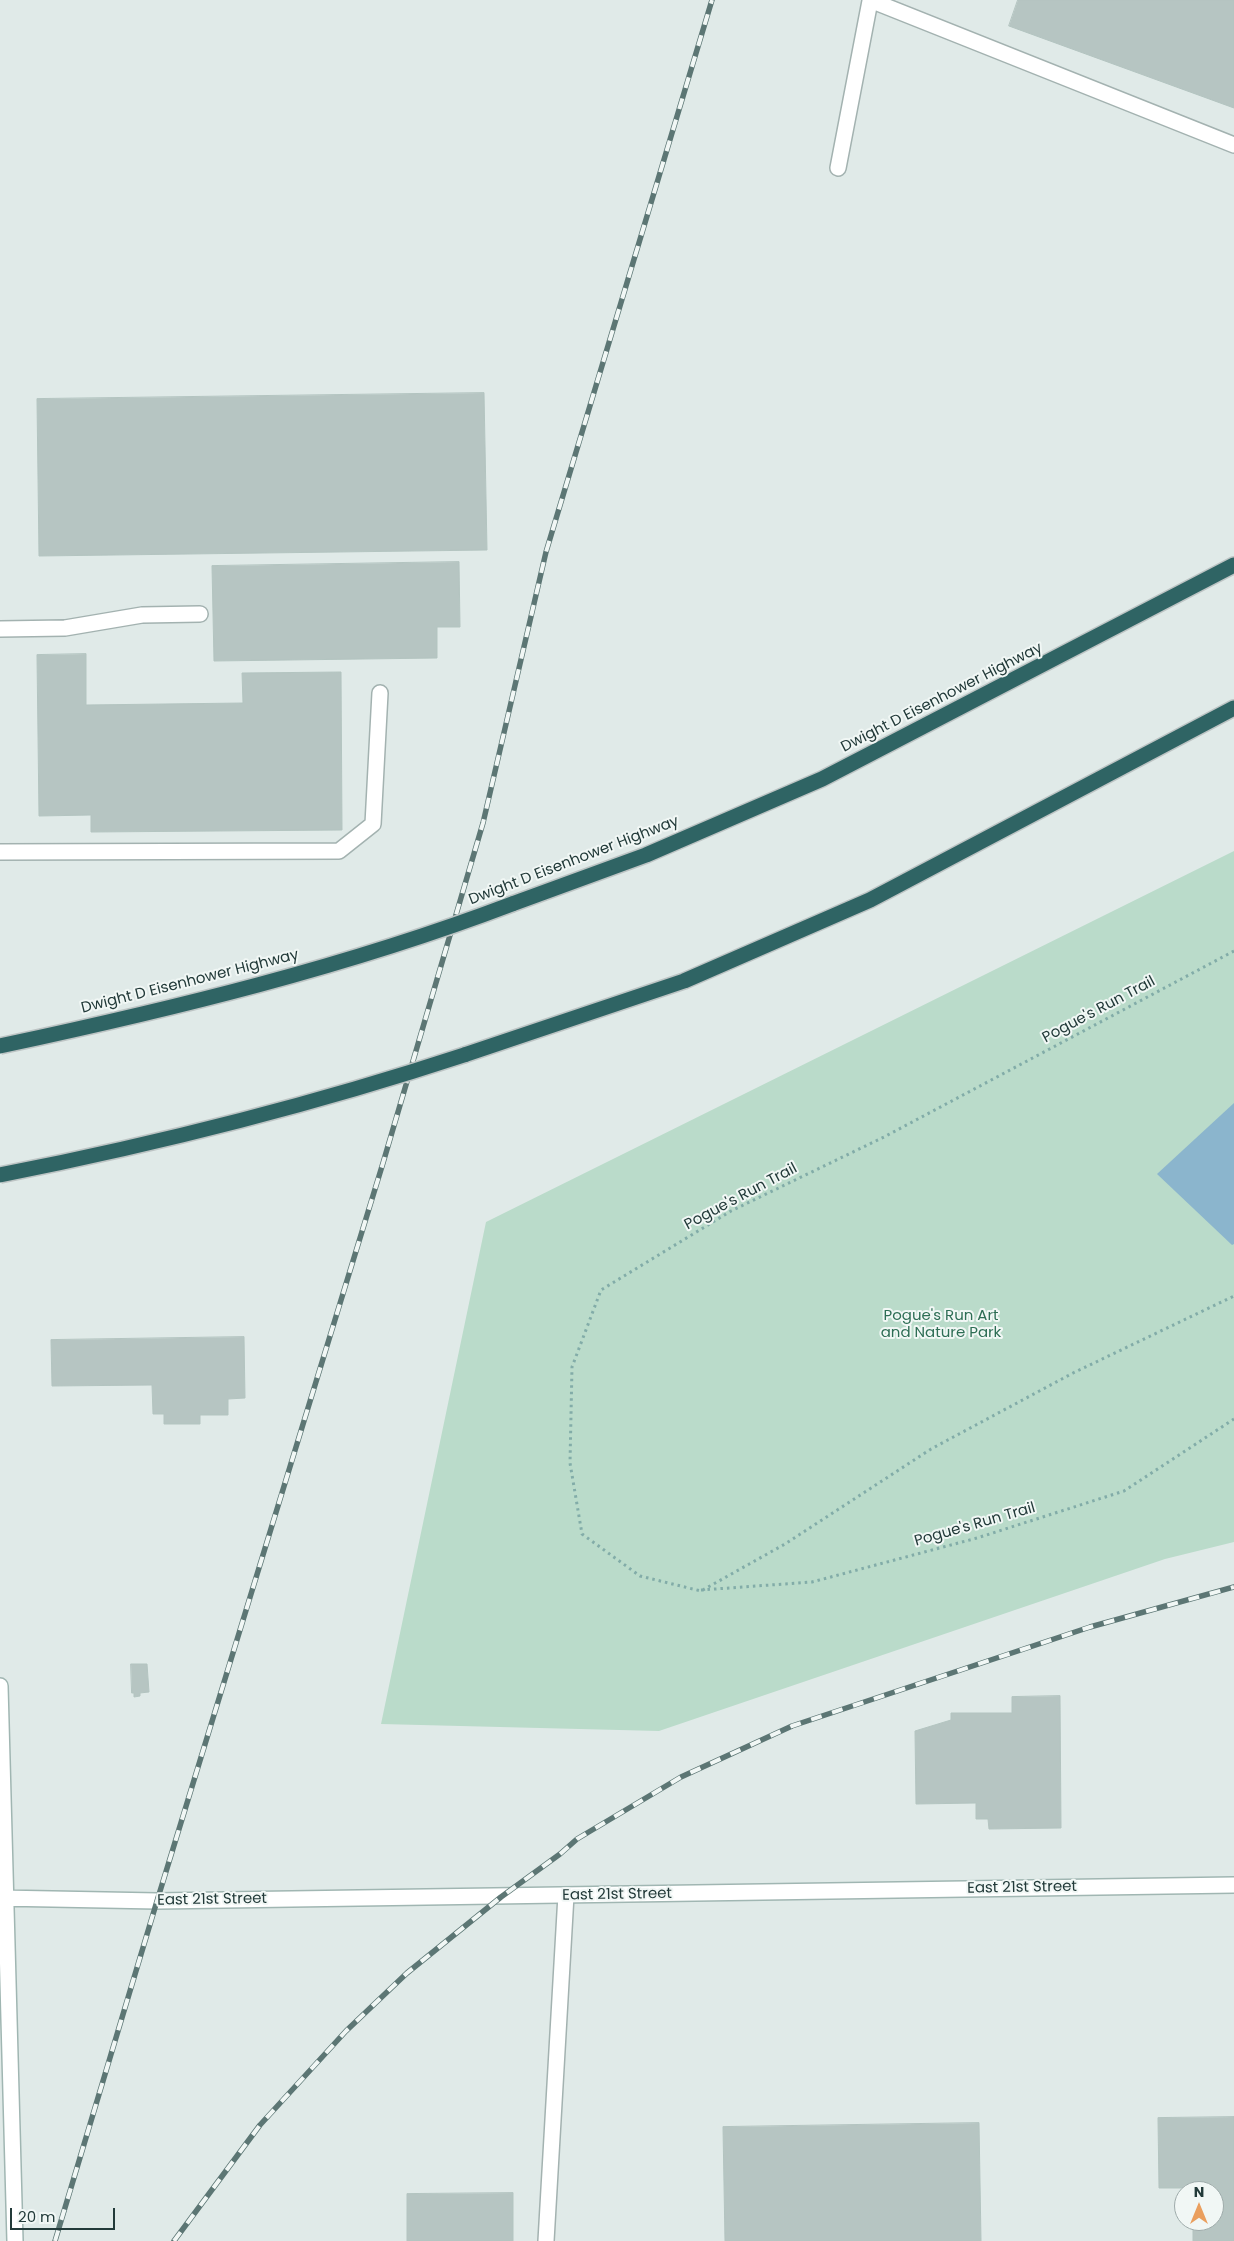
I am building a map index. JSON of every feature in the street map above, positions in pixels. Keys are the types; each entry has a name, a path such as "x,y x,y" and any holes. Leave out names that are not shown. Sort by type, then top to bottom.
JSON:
{"highway":[{"name":"Dwight D Eisenhower Highway","path":"0,1046 192,1003 264,984 512,904 646,856 822,779 1234,565"},
{"path":"0,1175 94,1156 220,1126 464,1056 684,981 870,900 1234,708"}],"main road":[{"path":"838,168 870,0 1234,145"},
{"path":"0,629 65,628 142,616 200,614"},
{"path":"0,852 340,851 373,824 380,693"},
{"path":"0,1686 2,1898 16,2241"},
{"name":"East 21st Street","path":"2,1898 157,1901 1234,1885"},
{"path":"546,2241 566,1896"}],"path":[{"name":"Pogue's Run Trail","path":"1234,950 884,1137 731,1211 601,1290 572,1367 570,1463 582,1534 640,1576 701,1590 812,1582 977,1538 1115,1494 1124,1491 1234,1419"},
{"path":"701,1590 785,1544 931,1449 1073,1373 1234,1296"}],"green space":[{"name":"Pogue's Run Art and Nature Park","path":"1234,851 1234,1542 1165,1559 659,1731 381,1724 486,1222"}],"water":[{"path":"1234,1103 1234,1244 1232,1245 1157,1174"}],"building":[{"path":"1018,0 1234,0 1234,108 1009,26"},
{"path":"484,393 487,550 39,556 37,399"},
{"path":"459,562 460,627 437,627 437,658 214,661 212,566"},
{"path":"86,654 86,705 243,703 242,673 341,672 342,830 91,832 91,815 39,816 37,655"},
{"path":"244,1337 245,1398 228,1399 228,1415 200,1415 200,1424 164,1424 164,1414 153,1414 152,1385 52,1386 51,1340"},
{"path":"131,1664 147,1664 149,1692 140,1693 140,1696 134,1697 134,1693 132,1693"},
{"path":"1060,1696 1061,1828 989,1829 988,1819 976,1819 976,1803 916,1804 915,1731 951,1720 951,1713 1012,1713 1012,1697"},
{"path":"1234,2117 1234,2241 1193,2241 1193,2231 1224,2231 1224,2181 1174,2181 1174,2188 1159,2188 1158,2118"},
{"path":"979,2123 981,2241 725,2241 723,2127"},
{"path":"513,2193 513,2241 407,2241 407,2194"}],"railway":[{"path":"55,2241 383,1163 483,823 546,552 712,0"},
{"path":"174,2241 260,2125 346,2031 407,1973 577,1839 681,1777 792,1726 1090,1627 1234,1587"}]}
